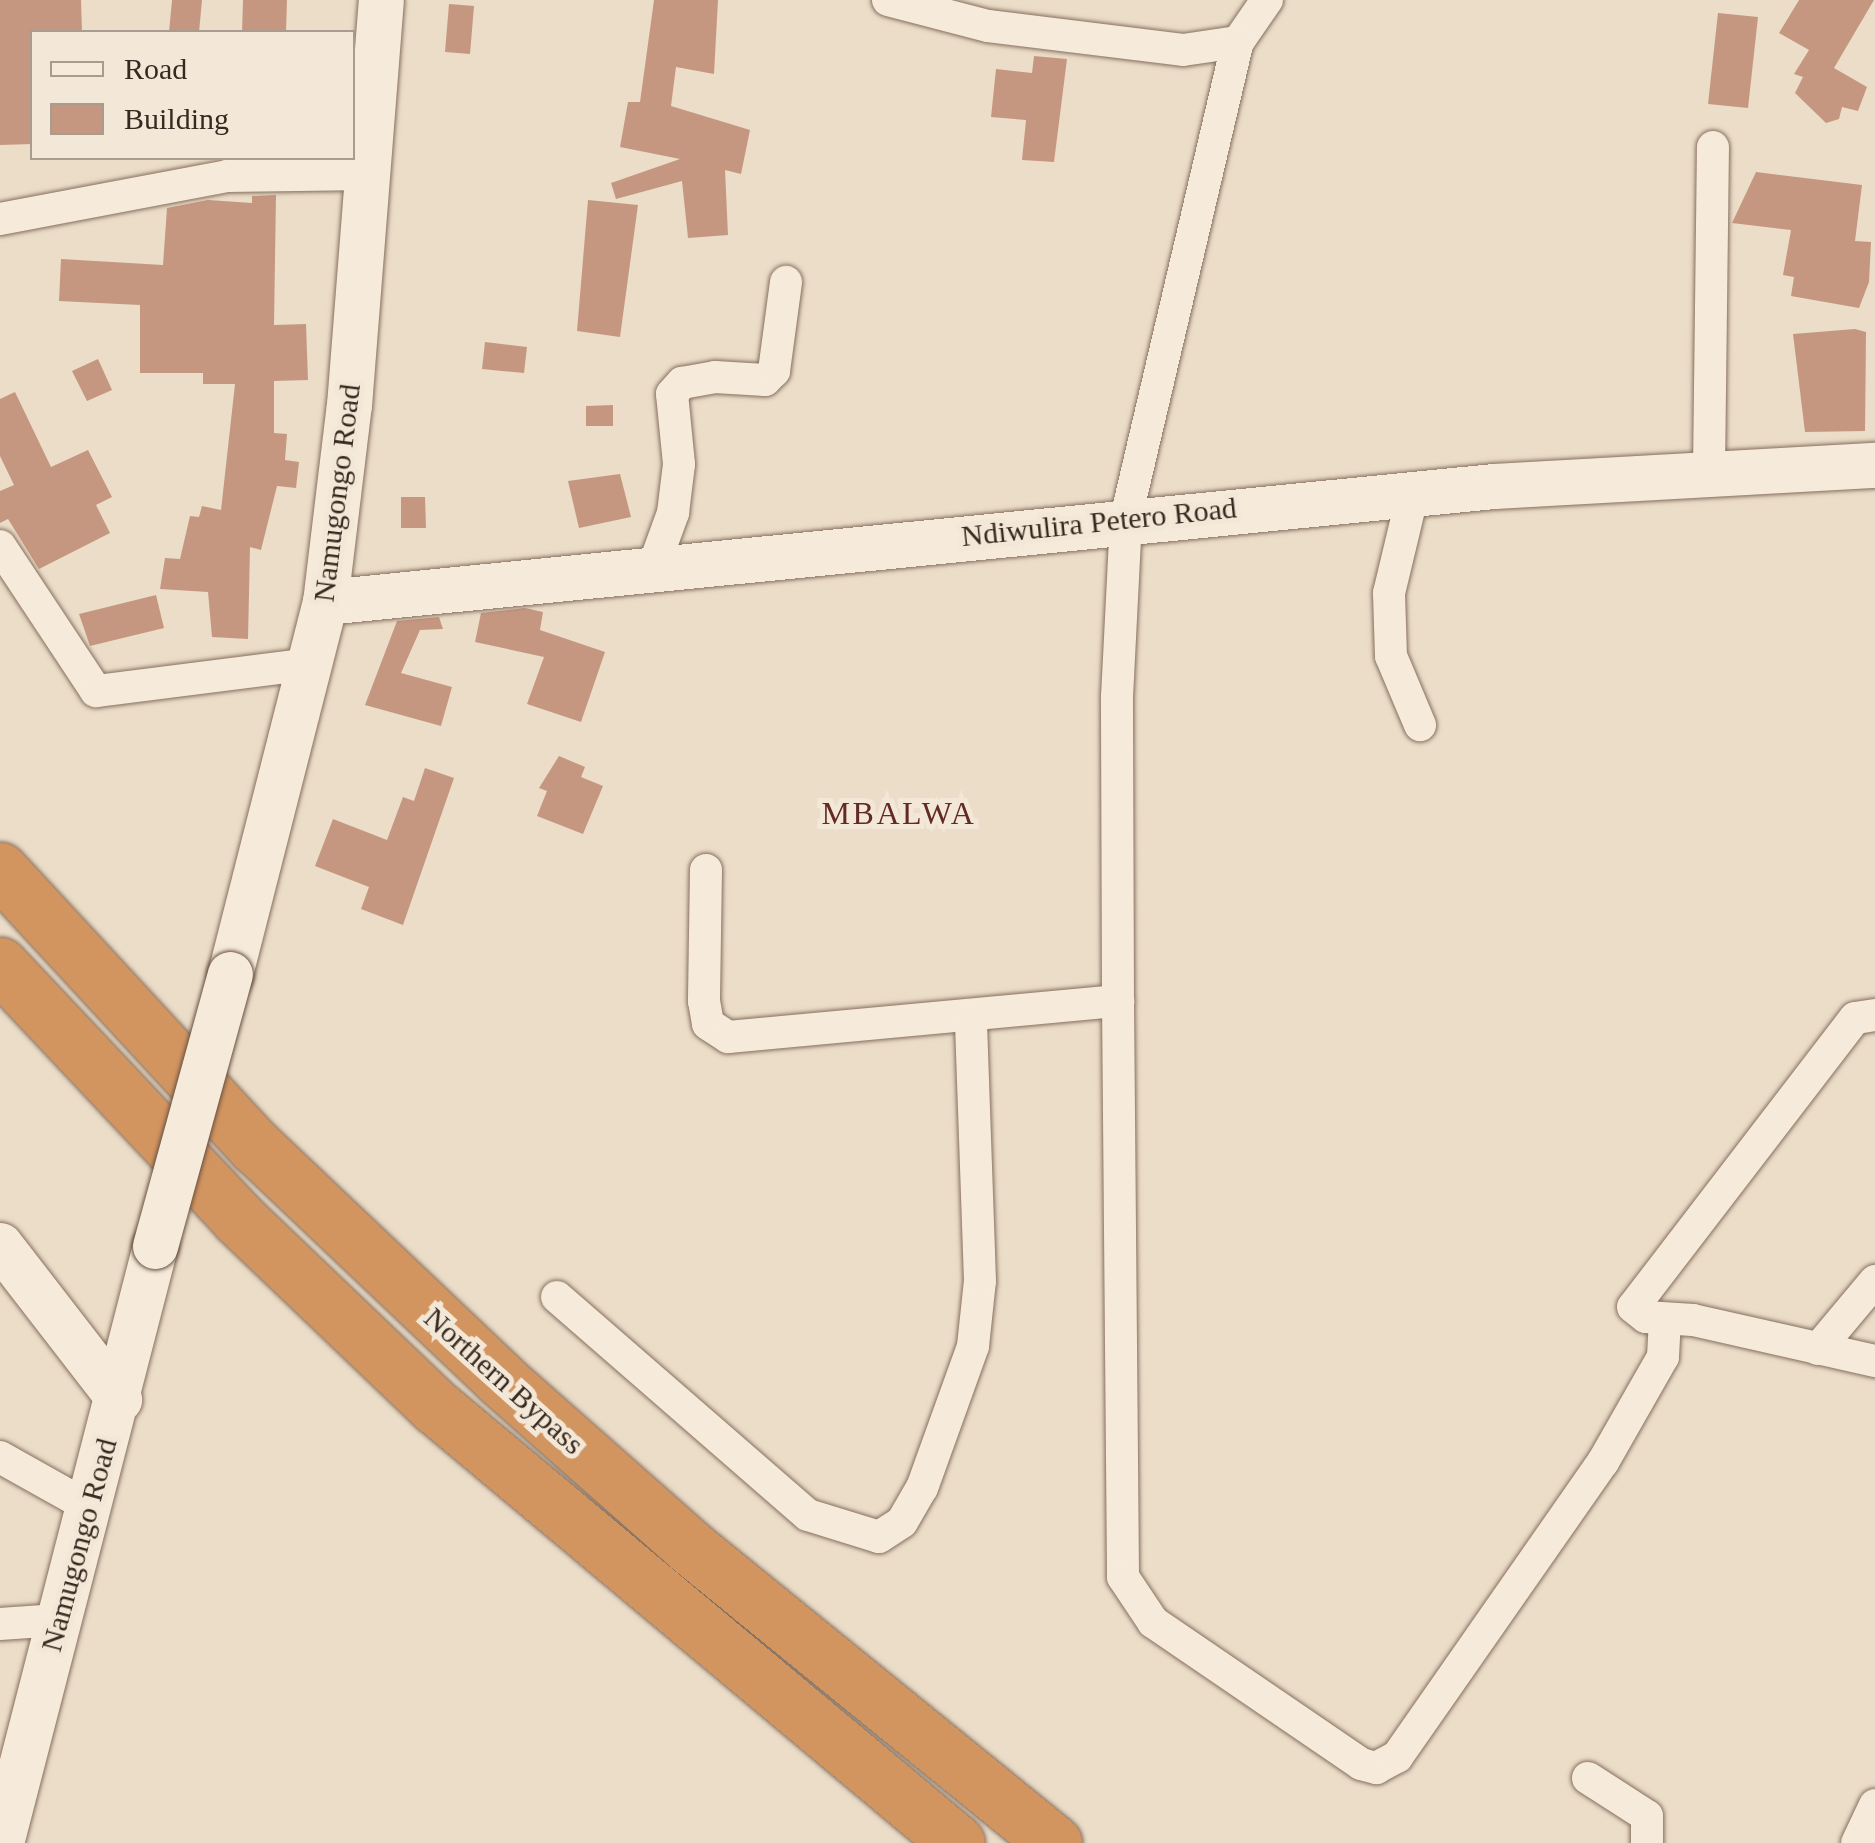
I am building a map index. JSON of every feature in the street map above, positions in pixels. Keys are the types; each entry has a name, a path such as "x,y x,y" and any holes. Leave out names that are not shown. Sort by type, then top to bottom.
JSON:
{"highway":[{"name":"Northern Bypass","path":"0,870 256,1147 458,1340 691,1548 1054,1843"},
{"name":"Northern Bypass","path":"0,965 238,1218 436,1407 957,1843"}],"main road":[{"name":"Namugongo Road","path":"1,1843 311,664 324,602 368,174 380,0"},
{"name":"Ndiwulira Petero Road","path":"324,602 1126,518 1709,471 1875,465"},
{"path":"0,1245 118,1399"}],"street":[{"path":"888,0 988,26 1183,50 1238,42"},
{"path":"1267,0 1238,42 1126,518 1117,697 1123,1577 1153,1622 1361,1764 1376,1768 1397,1757 1592,1479 1664,1357 1665,1319"},
{"path":"1709,471 1713,147"},
{"path":"0,219 227,176 368,174"},
{"path":"654,568 673,513 679,464 672,394 682,383 715,377 765,380 774,370 786,282"},
{"path":"1413,493 1389,593 1390,656 1420,725"},
{"path":"0,546 96,691 311,664"},
{"path":"706,870 704,1001 708,1024 728,1037 971,1018 1118,1001"},
{"path":"1875,1015 1855,1018 1701,1226 1638,1298 1636,1314 1875,1361"},
{"path":"558,1297 808,1515 880,1537 902,1522 922,1488 973,1346 980,1281 971,1018"},
{"path":"1818,1350 1875,1280"},
{"path":"0,1457 89,1507"},
{"path":"0,1624 58,1620"},
{"path":"1588,1778 1646,1816 1646,1843"},
{"path":"1856,1843 1875,1805"}],"building":[{"path":"0,0 81,0 82,30 30,30 30,144 0,145"},
{"path":"172,0 202,0 199,30 169,30"},
{"path":"243,0 287,0 286,30 242,30"},
{"path":"654,0 718,0 714,74 676,67 671,106 750,130 741,174 725,170 728,235 688,238 682,181 616,199 611,183 680,159 620,147 628,102 640,102"},
{"path":"1799,0 1874,0 1834,68 1867,87 1858,111 1842,107 1839,119 1826,123 1795,93 1803,77 1794,74 1809,50 1779,33"},
{"path":"449,4 474,6 470,54 445,52"},
{"path":"1718,13 1758,17 1748,108 1708,104"},
{"path":"1034,56 1067,59 1054,162 1022,160 1026,120 991,117 996,69 1032,73"},
{"path":"1756,172 1862,185 1855,241 1871,242 1869,282 1859,308 1791,296 1794,277 1783,275 1791,230 1732,223"},
{"path":"276,195 274,325 306,324 308,380 274,381 274,433 287,434 285,460 299,462 296,488 277,486 261,550 250,547 248,639 212,637 208,592 160,589 165,558 180,559 190,516 199,517 202,506 221,510 235,384 203,384 203,373 140,373 140,305 59,301 61,259 163,265 167,208 208,200 252,203 252,196"},
{"path":"588,200 638,205 620,337 577,331"},
{"path":"1855,329 1866,332 1865,431 1805,432 1793,334"},
{"path":"485,342 527,347 524,373 482,369"},
{"path":"98,359 112,390 87,401 72,371"},
{"path":"15,392 51,467 88,450 112,497 96,505 110,533 39,569 8,519 0,523 0,491 14,485 0,456 0,399"},
{"path":"613,405 613,426 586,426 586,406"},
{"path":"620,474 631,517 579,528 568,481"},
{"path":"401,497 425,497 426,528 401,528"},
{"path":"156,595 164,628 90,646 79,614"},
{"path":"525,608 543,612 540,630 605,652 581,722 527,704 544,657 475,642 481,613"},
{"path":"439,617 443,629 420,630 401,673 452,687 441,726 365,705 397,621"},
{"path":"559,756 585,767 581,777 603,786 583,834 537,816 547,791 539,788"},
{"path":"425,768 454,778 403,925 361,909 369,887 315,866 333,819 387,840 403,797 414,801"}],"district":[{"name":"MBALWA","path":"899,813"}]}
